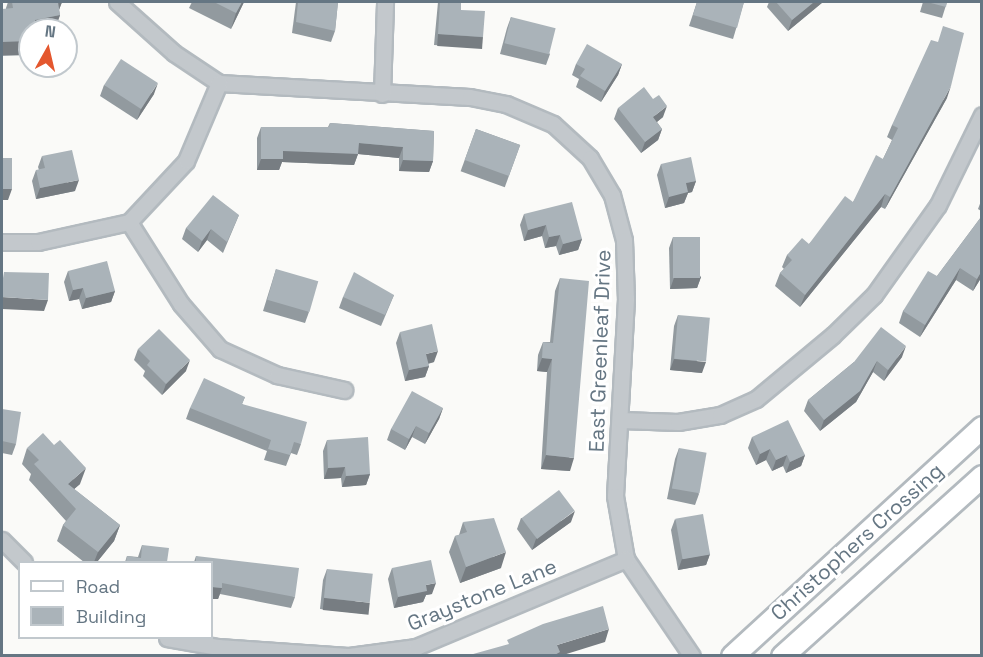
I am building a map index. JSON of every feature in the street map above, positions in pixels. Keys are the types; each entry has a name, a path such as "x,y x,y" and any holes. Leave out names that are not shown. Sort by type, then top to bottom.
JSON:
{"street":[{"name":"East Greenleaf Drive","path":"117,2 174,53 219,83 506,104 553,124 590,158 612,195 624,240 621,420 615,496 626,559 692,656"},
{"path":"382,94 386,2"},
{"path":"2,242 38,242 129,222 186,161 219,83"},
{"path":"621,420 678,422 720,415 756,399 833,335 874,295 938,205 981,116"},
{"path":"129,222 181,304 220,349 277,375 344,390"},
{"name":"Christophers Crossing","path":"732,656 981,427"},
{"name":"Christophers Crossing","path":"782,656 981,476"},
{"path":"2,540 23,561"},
{"name":"Graystone Lane","path":"171,639 217,651 349,656 416,647 626,559"}],"building":[{"path":"12,2 58,2 60,15 45,18 18,18 18,41 2,42 2,9 13,8"},
{"path":"214,2 242,2 236,13"},
{"path":"298,2 338,2 335,31 296,22"},
{"path":"440,2 461,2 461,10 485,11 483,37 438,34"},
{"path":"697,2 744,2 737,28 693,15"},
{"path":"776,2 814,2 792,20"},
{"path":"927,2 947,2 946,7"},
{"path":"511,17 556,28 549,54 504,43"},
{"path":"943,26 964,33 951,86 890,197 885,194 805,295 780,273 792,260 787,255 802,238 809,244 845,196 853,202 876,155 883,159 898,128 892,125 931,40 938,42"},
{"path":"587,44 622,64 605,91 580,76 585,69 576,64"},
{"path":"121,59 158,83 141,109 104,85"},
{"path":"644,87 653,99 659,95 667,106 653,117 662,129 645,142 618,108"},
{"path":"330,123 434,131 433,161 403,160 403,147 359,143 358,154 283,151 283,159 261,159 261,127 329,127"},
{"path":"476,129 520,145 509,176 465,160"},
{"path":"72,150 79,180 40,188 36,170 45,168 42,156"},
{"path":"691,157 696,181 686,183 688,192 669,197 661,164"},
{"path":"2,158 12,158 12,189 2,189"},
{"path":"213,195 239,215 227,242 211,229 202,241 186,228"},
{"path":"572,202 582,239 563,244 560,235 549,237 546,225 528,230 524,214"},
{"path":"981,217 981,272 977,279 960,268 925,325 903,311 928,271 937,276"},
{"path":"673,237 700,237 700,278 673,278"},
{"path":"107,261 115,291 86,298 83,288 73,290 68,271"},
{"path":"276,269 318,281 309,312 267,300"},
{"path":"4,272 49,273 48,300 2,297"},
{"path":"354,272 394,295 385,315 343,297"},
{"path":"560,278 589,281 574,458 546,455 552,359 542,358 543,342 553,343"},
{"path":"678,315 710,318 706,362 674,359"},
{"path":"432,324 438,351 426,354 429,366 409,370 400,332"},
{"path":"881,327 906,346 888,370 877,361 860,391 824,420 808,400 854,362"},
{"path":"159,329 190,360 166,384 147,365 150,361 138,349"},
{"path":"204,378 245,397 242,404 307,422 301,444 294,442 290,455 268,449 271,440 190,408"},
{"path":"412,391 443,408 429,433 416,426 409,439 391,429"},
{"path":"2,409 21,412 16,444 2,441"},
{"path":"788,420 805,455 790,462 787,455 776,460 770,449 760,454 752,437"},
{"path":"43,433 54,445 60,440 86,468 68,484 120,525 98,552 63,525 76,509 34,464 39,460 27,448"},
{"path":"368,437 370,474 346,476 345,467 328,468 327,440"},
{"path":"679,448 707,453 699,493 672,488"},
{"path":"559,490 575,511 537,539 521,518"},
{"path":"703,514 710,554 683,559 675,519"},
{"path":"494,518 506,552 466,567 455,536 467,532 463,522"},
{"path":"142,545 169,548 167,561 126,561 127,556 141,558"},
{"path":"196,556 299,568 295,597 222,583 222,588 213,587 213,561 196,561"},
{"path":"431,560 436,583 426,585 427,591 398,597 392,568"},
{"path":"327,569 373,574 370,603 324,598"},
{"path":"603,606 609,629 557,645 560,652 553,656 466,656 509,644 507,640 543,624"}]}
